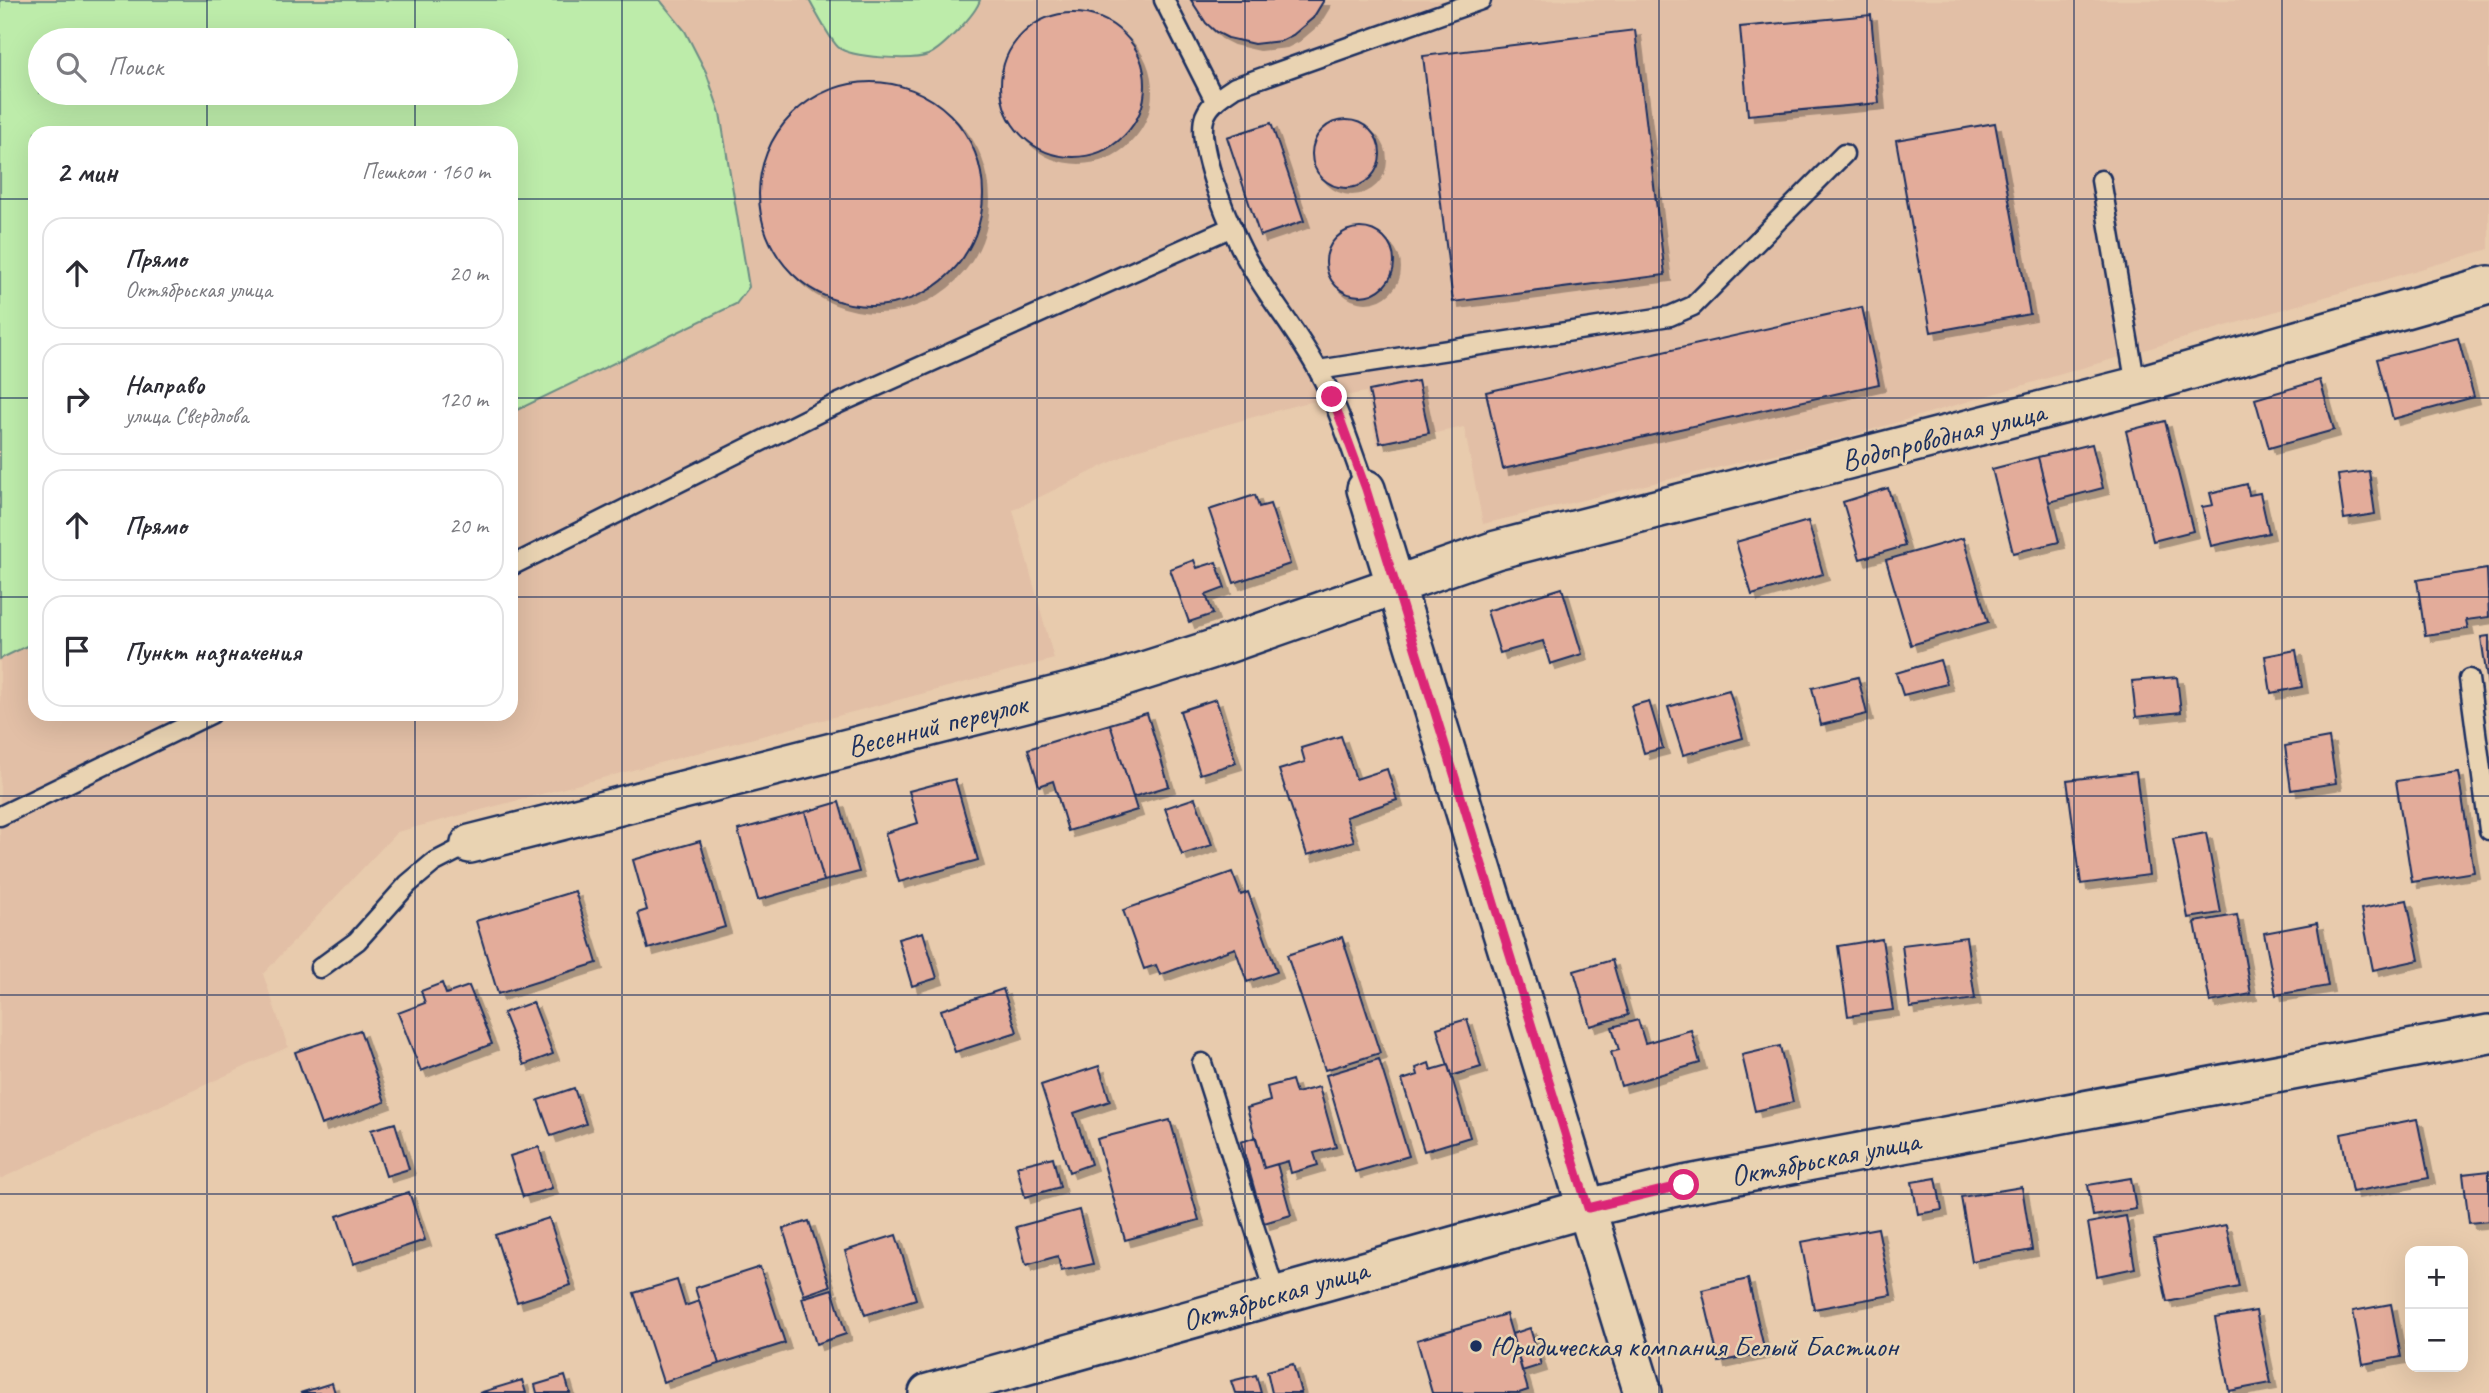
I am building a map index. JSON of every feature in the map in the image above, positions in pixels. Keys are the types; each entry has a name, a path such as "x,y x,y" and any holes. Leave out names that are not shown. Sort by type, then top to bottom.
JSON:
{"street":[{"name":"Водопроводная улица","path":"1396,583 1496,550 2136,386 2489,285"},
{"path":"1366,489 1643,1393"},
{"name":"Весенний переулок","path":"470,844 1112,681 1274,628 1396,583"},
{"name":"Октябрьская улица","path":"928,1393 1588,1208 1684,1185 2489,1034"}],"lane":[{"path":"1164,0 1215,101"},
{"path":"1366,489 1332,397 1318,370 1248,261 1232,227 1210,169 1203,137 1205,118 1215,101 1235,87 1481,0"},
{"path":"1318,370 1670,316 1693,306 1844,154"},
{"path":"2101,180 2136,386"},
{"path":"518,563 826,409 1232,227"},
{"path":"2469,679 2489,831"},
{"path":"0,816 197,721"},
{"path":"320,968 357,941 408,884 433,863 470,844"},
{"path":"1202,1063 1276,1294"}],"shaded area":[{"path":"660,0 809,0 838,47 860,57 898,57 977,9 980,0 2489,0 2489,249 1850,436 1483,524 1464,427 1377,445 1366,392 1300,404 1136,450 1013,510 1054,659 397,832 263,974 288,1047 0,1179 0,659 28,645 28,721 518,721 518,410 736,304 749,287 720,113 706,72 685,31"}],"green space":[{"path":"0,0 660,0 685,31 706,72 720,113 749,287 736,304 518,410 518,126 28,126 28,645 0,659"},
{"path":"809,0 980,0 950,39 934,51 920,57 896,58 855,54 838,47"}],"building":[{"path":"1191,0 1324,0 1313,18 1293,35 1281,41 1254,44 1228,38 1216,32 1206,23"},
{"path":"1073,13 1101,18 1124,34 1140,57 1145,85 1140,113 1124,136 1101,152 1073,157 1045,152 1022,136 1006,113 1001,85 1006,57 1022,34 1045,18"},
{"path":"1871,15 1879,103 1748,115 1740,27"},
{"path":"1635,30 1665,275 1453,302 1423,56"},
{"path":"860,82 882,82 924,95 942,107 958,123 975,151 983,194 975,237 958,265 942,281 914,298 882,306 860,306 818,293 800,281 784,265 767,237 759,205 759,183 772,141 784,123 800,107 828,90"},
{"path":"1339,120 1353,120 1365,125 1375,135 1380,154 1375,173 1365,183 1353,188 1339,188 1327,183 1317,173 1312,161 1312,147 1317,135 1327,125"},
{"path":"1271,123 1304,221 1260,236 1227,137"},
{"path":"1995,123 2030,314 1931,332 1896,140"},
{"path":"1353,228 1367,228 1379,233 1389,243 1394,262 1389,281 1379,291 1367,296 1353,296 1341,291 1331,281 1326,269 1326,255 1331,243 1341,233"},
{"path":"1862,307 1879,384 1503,469 1486,392"},
{"path":"2458,338 2474,397 2393,419 2377,359"},
{"path":"2320,380 2334,430 2269,448 2255,399"},
{"path":"1418,381 1429,433 1380,443 1369,391"},
{"path":"2165,421 2193,531 2153,541 2126,431"},
{"path":"2092,444 2103,488 2049,502 2038,457"},
{"path":"2038,457 2059,542 2013,553 1992,469"},
{"path":"2369,471 2375,514 2344,519 2338,475"},
{"path":"2247,484 2249,495 2260,493 2269,533 2211,546 2202,507 2213,505 2210,493"},
{"path":"1888,488 1905,546 1860,559 1843,502"},
{"path":"1255,495 1259,507 1270,504 1290,564 1234,583 1209,510"},
{"path":"1808,521 1823,574 1752,595 1736,542"},
{"path":"1963,538 1988,622 1911,645 1886,560"},
{"path":"1194,560 1197,568 1216,562 1225,588 1206,595 1213,614 1189,622 1170,569"},
{"path":"2487,569 2489,617 2466,620 2468,629 2425,635 2417,580"},
{"path":"1562,588 1582,654 1550,664 1543,641 1500,653 1487,611"},
{"path":"2489,636 2489,686 2488,686 2481,637"},
{"path":"2296,650 2302,687 2271,693 2265,656"},
{"path":"1940,660 1947,684 1903,695 1896,673"},
{"path":"1858,677 1867,714 1821,725 1812,688"},
{"path":"2177,677 2181,712 2136,717 2132,681"},
{"path":"1729,690 1743,738 1683,755 1668,707"},
{"path":"1216,699 1236,763 1200,774 1180,711"},
{"path":"1649,701 1663,748 1644,753 1631,706"},
{"path":"1147,713 1169,786 1133,797 1110,724"},
{"path":"1110,724 1137,810 1068,831 1053,781 1039,786 1028,749"},
{"path":"1341,736 1356,779 1387,769 1397,800 1346,817 1354,841 1307,855 1279,770 1305,762 1301,748"},
{"path":"2329,738 2336,783 2291,790 2285,746"},
{"path":"2136,772 2149,875 2081,884 2067,780"},
{"path":"2458,772 2474,872 2412,882 2396,781"},
{"path":"955,779 978,860 899,882 885,833 918,823 909,791"},
{"path":"1195,798 1212,845 1182,855 1165,808"},
{"path":"839,802 859,872 824,881 805,812"},
{"path":"805,812 824,881 758,900 738,830"},
{"path":"2206,833 2221,913 2188,918 2173,839"},
{"path":"700,841 725,927 648,949 638,913 647,910 633,860"},
{"path":"1232,872 1241,895 1248,892 1277,972 1247,982 1235,948 1160,975 1156,965 1144,969 1123,910"},
{"path":"575,891 597,963 498,994 476,921"},
{"path":"2407,900 2419,960 2373,970 2361,909"},
{"path":"2237,915 2251,994 2210,1002 2195,922"},
{"path":"2317,923 2328,986 2276,995 2264,933"},
{"path":"923,932 937,978 912,986 898,939"},
{"path":"1342,937 1380,1053 1325,1070 1287,955"},
{"path":"1966,937 1975,999 1910,1008 1902,945"},
{"path":"1882,939 1893,1010 1848,1016 1838,946"},
{"path":"1612,960 1628,1015 1590,1026 1574,971"},
{"path":"442,983 446,994 469,986 492,1044 421,1071 398,1013 425,1003 421,991"},
{"path":"1003,989 1017,1032 955,1052 941,1010"},
{"path":"533,1002 553,1054 524,1065 503,1013"},
{"path":"1467,1019 1481,1067 1451,1076 1437,1028"},
{"path":"1638,1020 1645,1043 1691,1030 1700,1063 1621,1086 1611,1052 1619,1050 1612,1027"},
{"path":"360,1030 385,1102 321,1125 295,1052"},
{"path":"1780,1046 1793,1102 1755,1111 1742,1055"},
{"path":"1379,1059 1409,1156 1355,1172 1326,1075"},
{"path":"1429,1063 1431,1070 1448,1065 1470,1137 1424,1151 1402,1080 1418,1075 1416,1068"},
{"path":"1099,1066 1110,1101 1074,1113 1091,1164 1069,1172 1041,1085"},
{"path":"1292,1080 1296,1093 1319,1087 1336,1147 1314,1153 1318,1165 1291,1173 1288,1161 1264,1168 1247,1108 1270,1101 1267,1087"},
{"path":"574,1088 586,1124 551,1136 538,1100"},
{"path":"2417,1119 2429,1178 2352,1192 2341,1134"},
{"path":"1170,1120 1199,1220 1125,1240 1097,1139"},
{"path":"395,1123 409,1169 386,1176 371,1130"},
{"path":"1256,1137 1264,1168 1277,1164 1291,1215 1264,1223 1241,1142"},
{"path":"539,1147 552,1188 523,1197 510,1156"},
{"path":"1053,1157 1060,1187 1025,1197 1017,1166"},
{"path":"2489,1171 2489,1221 2469,1223 2463,1174"},
{"path":"1936,1178 1942,1210 1918,1214 1912,1182"},
{"path":"2131,1178 2136,1209 2093,1216 2088,1185"},
{"path":"2022,1187 2032,1250 1972,1261 1961,1197"},
{"path":"409,1192 425,1240 353,1264 337,1216"},
{"path":"1079,1210 1093,1264 1061,1271 1058,1256 1026,1265 1016,1227"},
{"path":"2126,1216 2135,1268 2097,1276 2088,1223"},
{"path":"549,1218 571,1285 517,1302 495,1235"},
{"path":"809,1221 830,1286 804,1295 783,1229"},
{"path":"2226,1225 2239,1287 2167,1302 2154,1239"},
{"path":"1878,1228 1891,1295 1814,1309 1801,1242"},
{"path":"896,1235 916,1299 865,1315 845,1251"},
{"path":"760,1267 785,1343 719,1364 695,1288"},
{"path":"1748,1279 1765,1352 1719,1362 1702,1290"},
{"path":"677,1280 685,1306 699,1301 719,1364 663,1382 634,1293"},
{"path":"832,1289 846,1334 816,1344 802,1298"},
{"path":"2391,1304 2401,1357 2363,1364 2353,1311"},
{"path":"2256,1311 2271,1383 2229,1391 2215,1318"},
{"path":"1506,1314 1528,1390 1519,1393 1432,1393 1417,1340"},
{"path":"1530,1328 1541,1365 1522,1371 1512,1334"},
{"path":"1293,1364 1301,1393 1272,1393 1267,1371"},
{"path":"1256,1375 1261,1393 1235,1393 1231,1381"},
{"path":"565,1376 570,1393 537,1393 535,1385"},
{"path":"522,1380 526,1393 479,1393"},
{"path":"332,1383 335,1393 300,1393"}],"place":[{"name":"Юридическая компания Белый Бастион","path":"1476,1346"}],"route":[{"path":"1332,397 1366,489 1396,583 1588,1208 1684,1185"}]}
